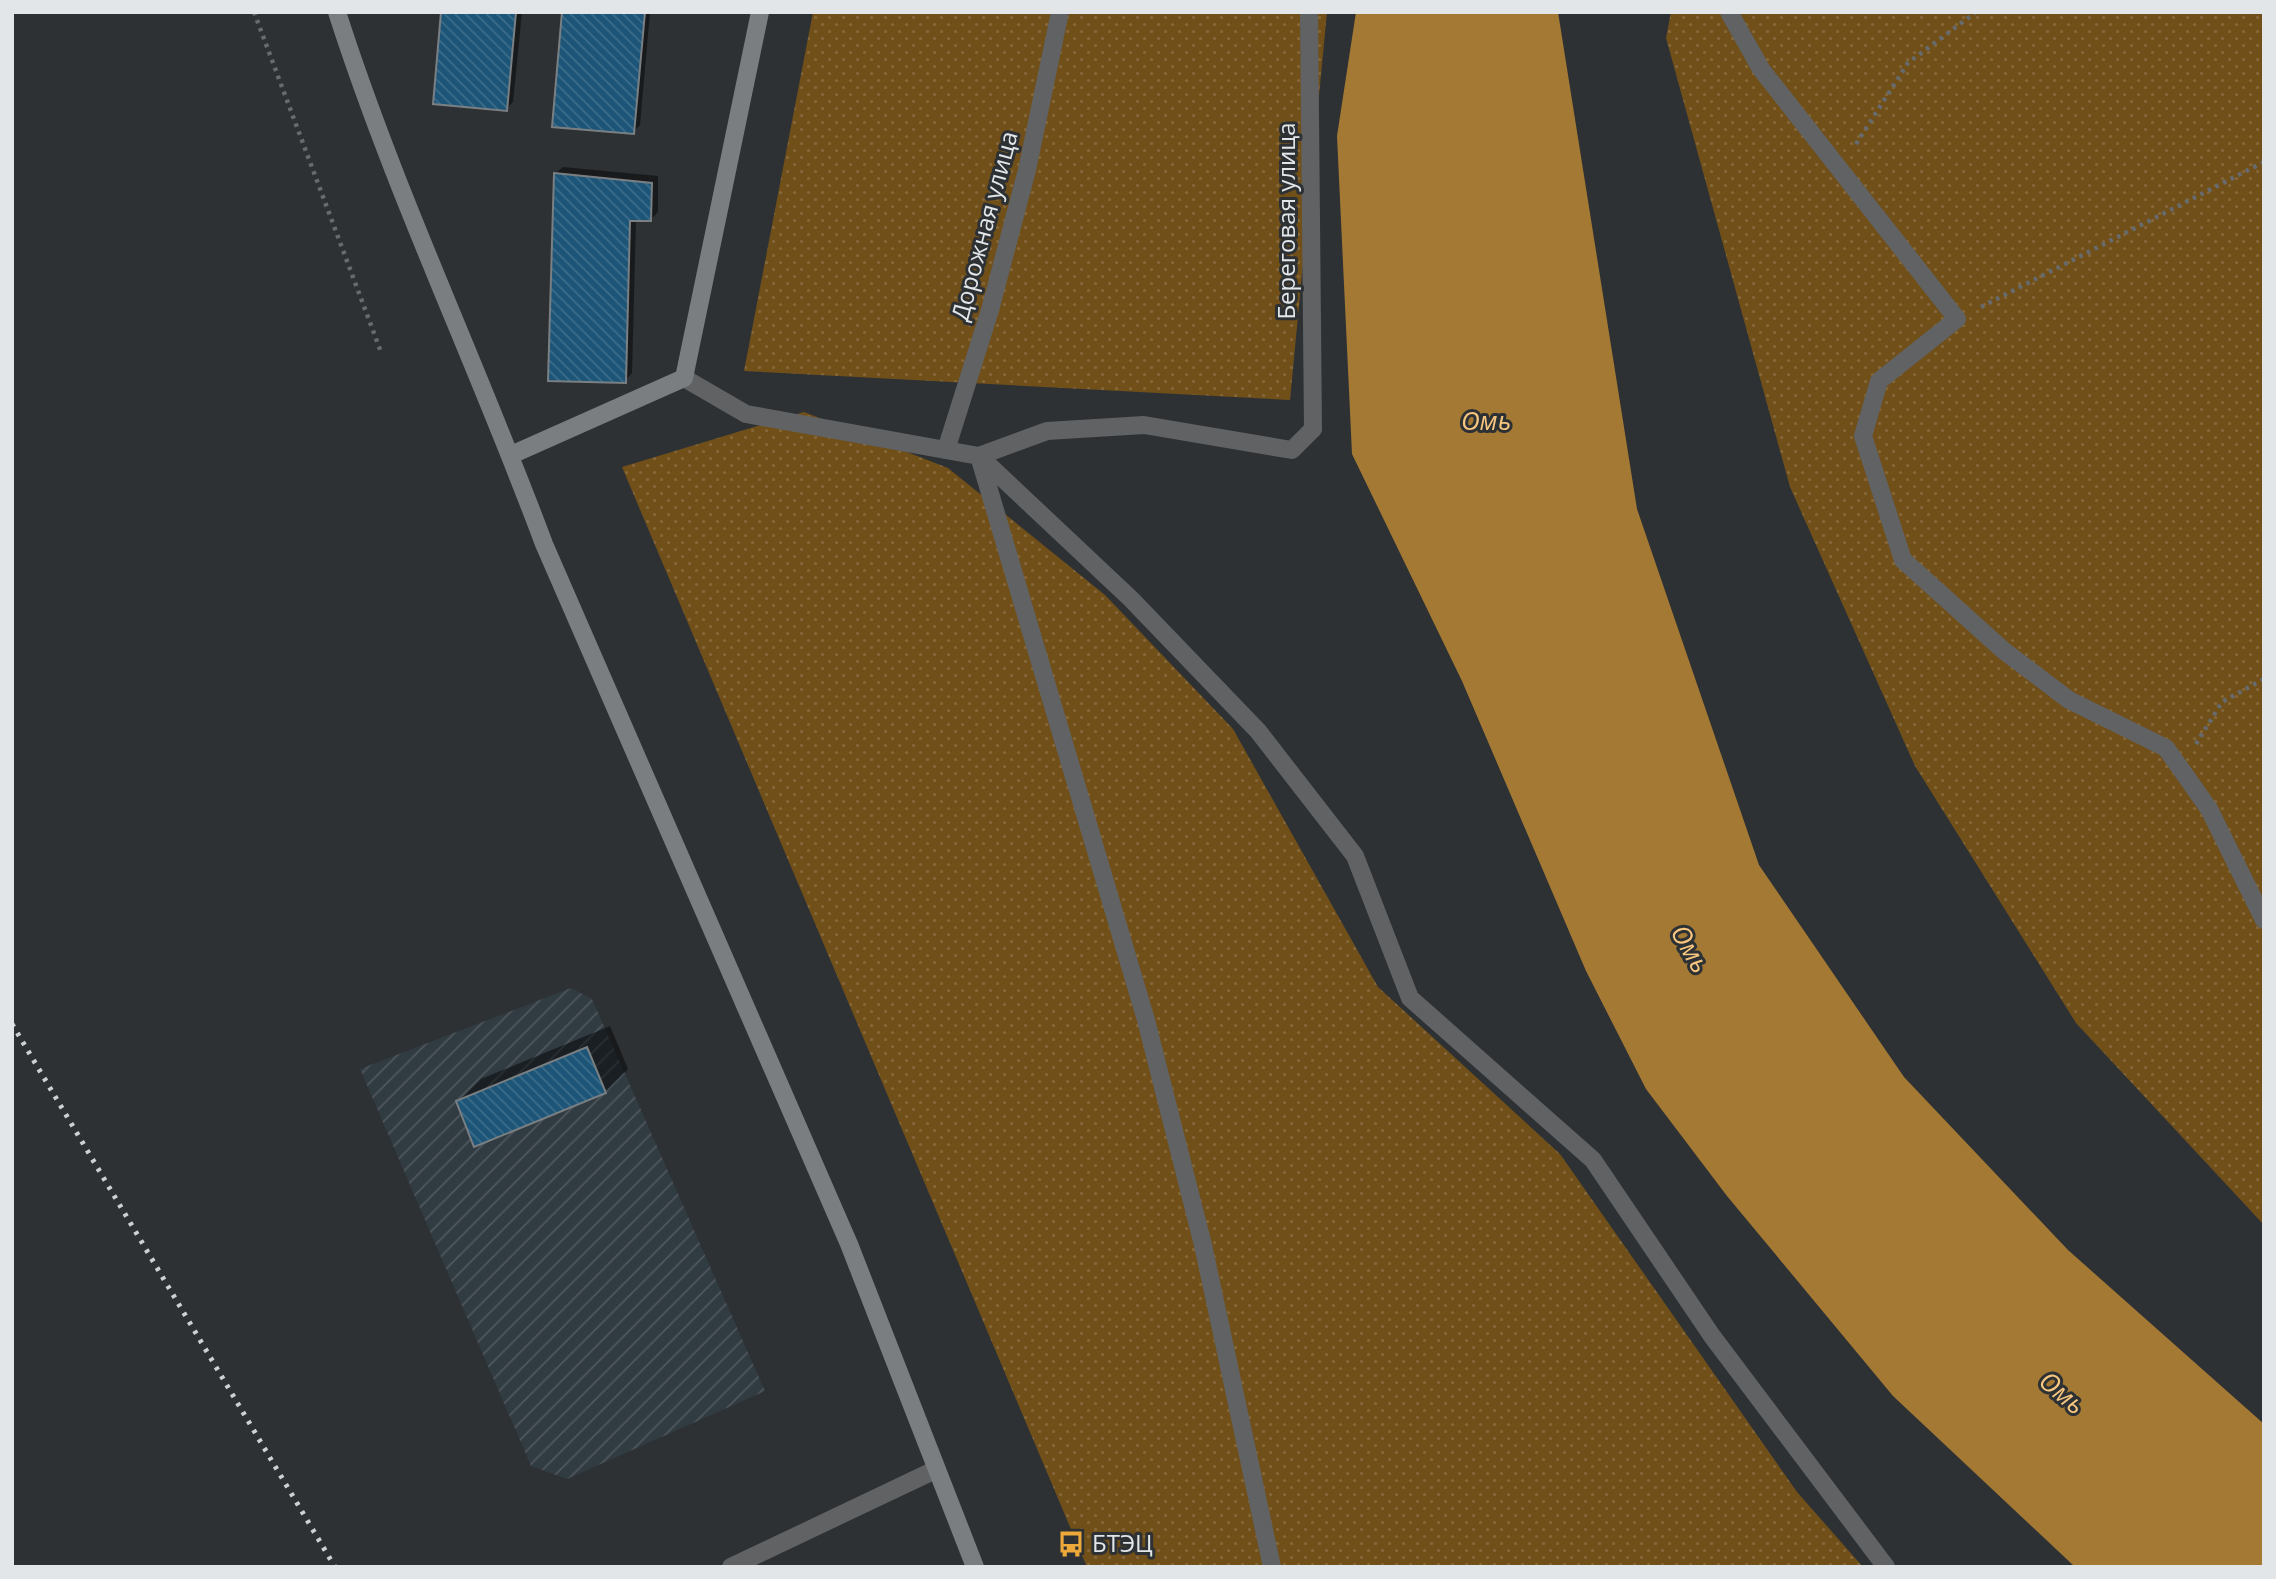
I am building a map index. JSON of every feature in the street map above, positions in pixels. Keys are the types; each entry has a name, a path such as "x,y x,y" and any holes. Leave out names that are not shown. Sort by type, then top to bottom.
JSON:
{"street":[{"path":"337,12 361,88 511,456 549,557 849,1244 975,1567"},
{"path":"684,378 760,12"},
{"name":"Дорожная улица","path":"946,450 990,310 1027,170 1060,12"},
{"name":"Береговая улица","path":"979,456 1046,431 1144,425 1292,450 1313,429 1309,12"},
{"path":"1729,12 1761,68 1957,319 1879,381 1863,436 1903,560 2003,650 2069,699 2166,748 2208,809 2264,920"},
{"path":"511,456 684,378"},
{"path":"684,378 746,414 979,456 1131,599 1258,731 1355,856 1410,998 1593,1160 1712,1336 1886,1567"},
{"path":"979,456 1146,1020 1203,1245 1272,1567"},
{"path":"731,1567 935,1470"}],"path":[{"path":"254,12 381,352"},
{"path":"1840,168 1908,63 1976,12"},
{"path":"1957,319 2264,163"},
{"path":"2181,769 2222,702 2264,679"}],"shaded area":[{"path":"813,12 1327,12 1290,400 744,371"},
{"path":"1671,12 2264,12 2264,1225 2076,1023 1915,766 1790,487 1666,38"},
{"path":"804,412 948,468 1105,595 1233,729 1378,987 1560,1154 1797,1492 1863,1567 1087,1567 622,467"},
{"path":"571,988 592,999 765,1391 567,1479 531,1466 360,1069"}],"water":[{"name":"Омь","path":"1356,12 1558,12 1637,509 1759,865 1904,1077 2068,1250 2264,1424 2264,1567 2075,1567 1893,1396 1727,1196 1646,1089 1586,971 1462,681 1352,454 1337,136"}],"building":[{"path":"441,12 516,12 507,111 433,104"},
{"path":"562,12 645,12 634,134 552,127"},
{"path":"554,173 652,183 651,221 630,221 626,383 548,381"},
{"path":"587,1047 606,1093 474,1147 456,1101"}],"railway":[{"path":"12,1024 335,1567"}],"place":[{"name":"БТЭЦ","path":"1071,1544"}]}
